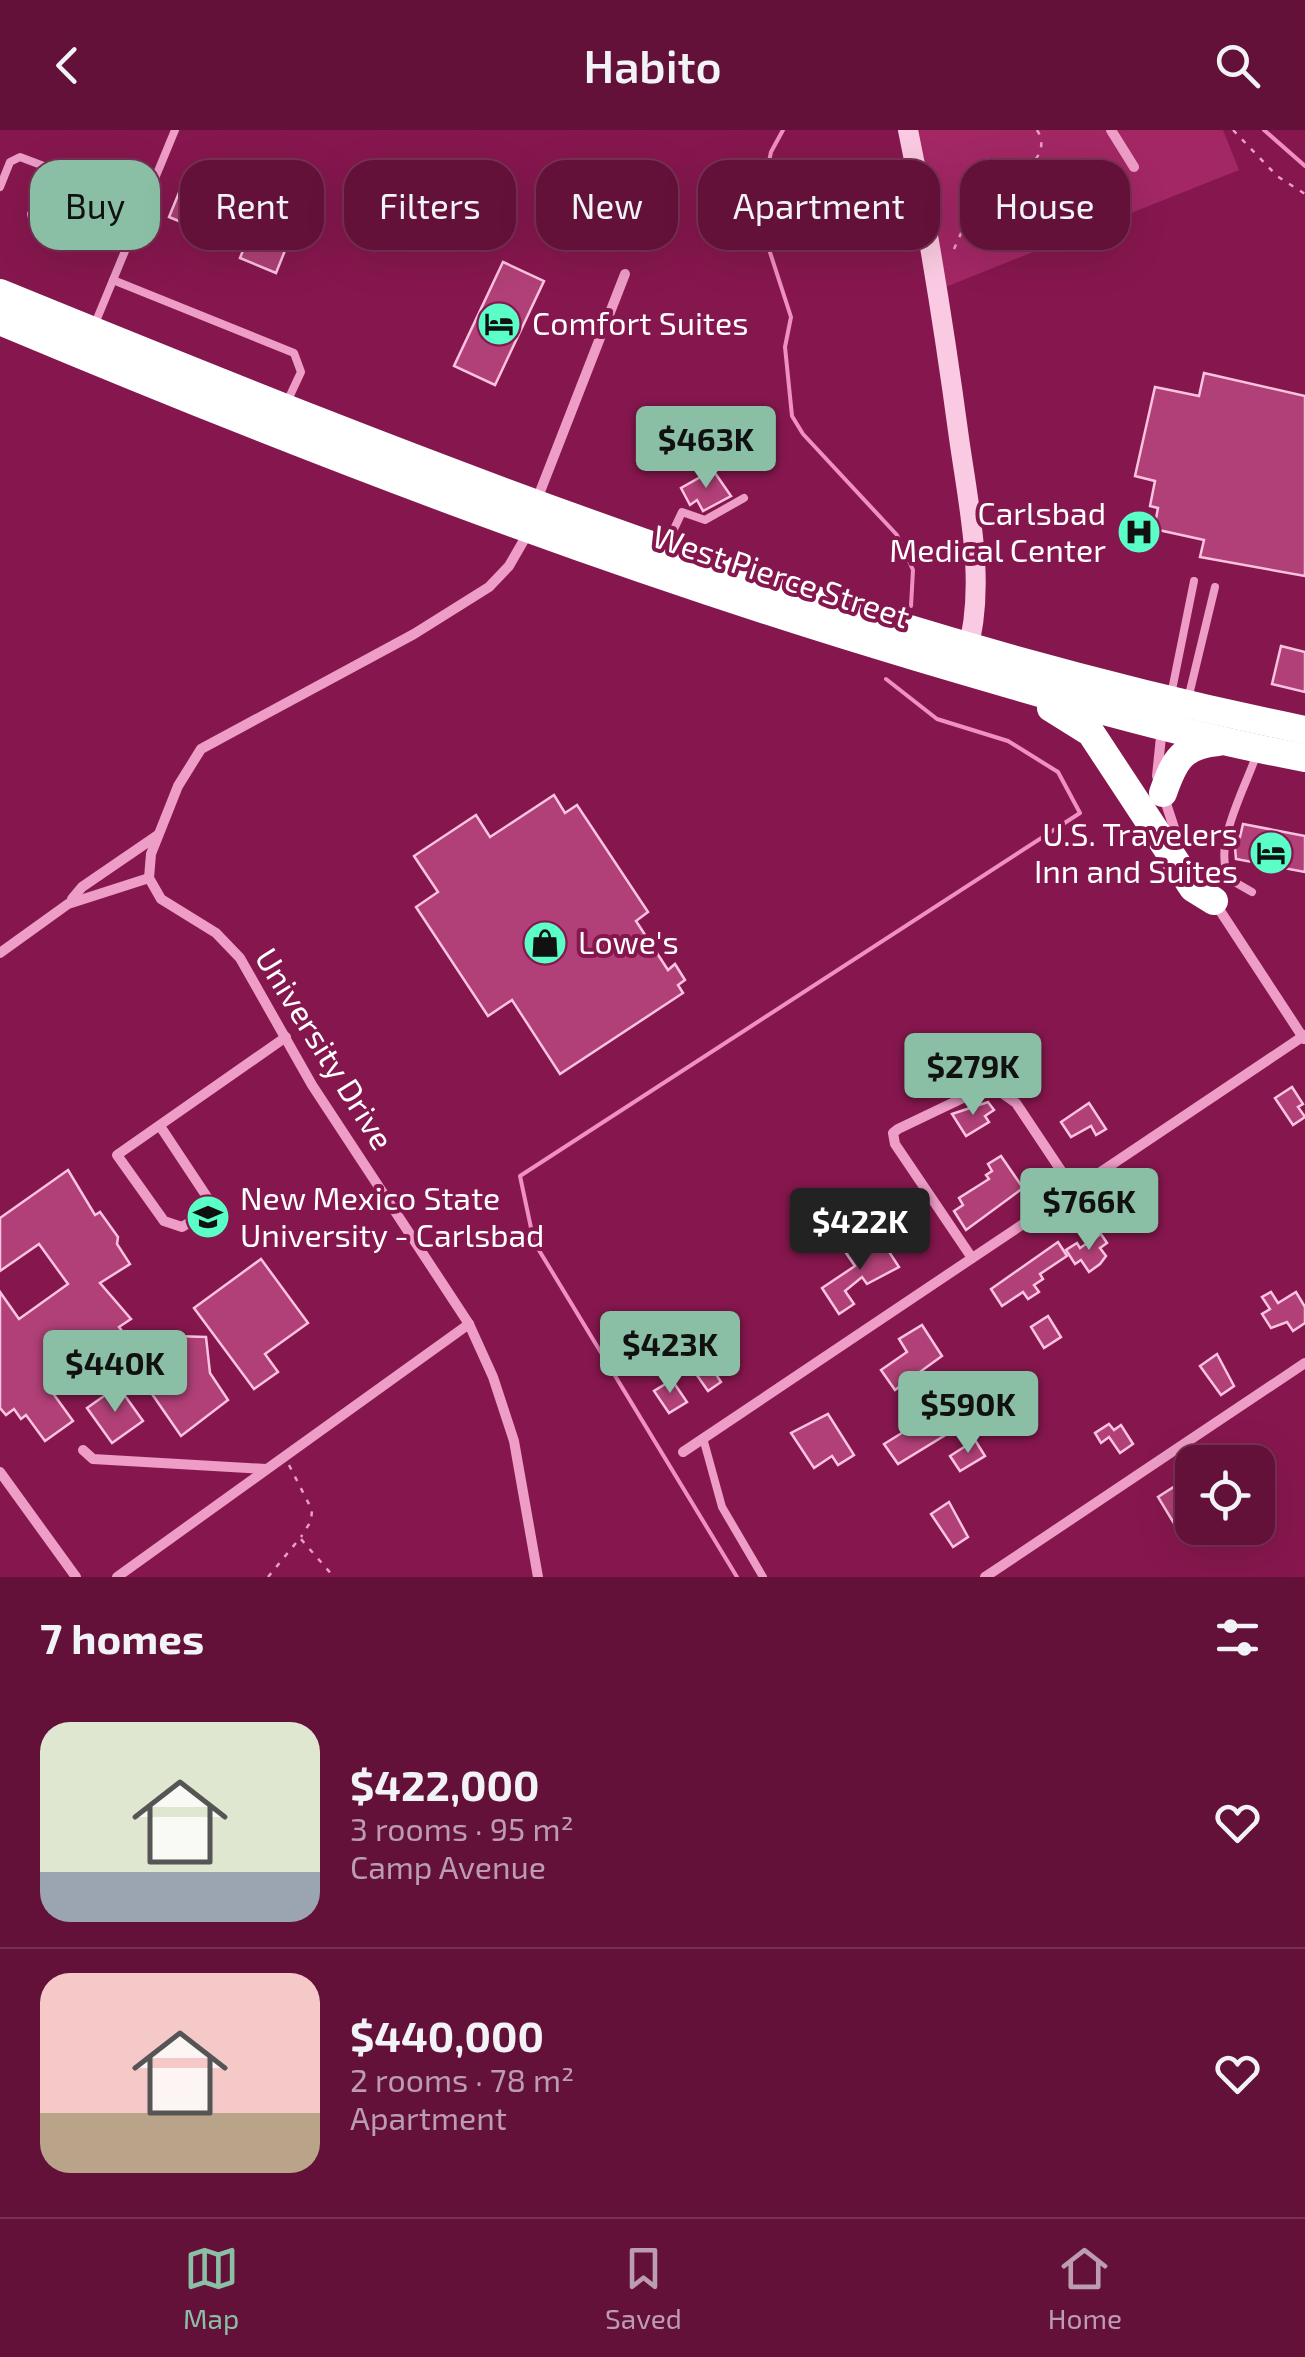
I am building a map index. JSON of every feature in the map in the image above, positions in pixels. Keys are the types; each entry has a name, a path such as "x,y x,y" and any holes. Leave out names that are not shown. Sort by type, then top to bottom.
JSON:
{"highway":[{"name":"West Pierce Street","path":"0,293 87,342 532,518 965,658 1305,730"},
{"name":"West Pierce Street","path":"0,321 87,342 285,408 532,518 666,548 965,658 1020,689 1305,758"},
{"path":"1020,689 1090,733 1193,888 1214,901"},
{"path":"1163,793 1177,757 1195,746 1224,741"}],"street":[{"path":"908,130 930,241 972,534 976,622 965,658"},
{"path":"1111,130 1134,167"},
{"path":"68,904 149,878 148,863 160,833 190,761 201,749 414,634 489,587 509,566 532,518 624,274"},
{"path":"683,1452 1304,1037 1182,850 1157,765 1178,701"},
{"path":"1169,728 1178,701"},
{"path":"0,952 68,904 82,887 160,833"},
{"name":"University Drive","path":"149,878 161,899 231,946 312,1085 469,1324 493,1377 514,1441 538,1577"},
{"path":"160,1126 207,1197 207,1207 192,1222 172,1226 164,1221 117,1155 286,1037"},
{"path":"972,1258 895,1144 893,1133 898,1129 967,1096 1000,1091 1016,1103 1074,1190"},
{"path":"117,1577 469,1324"},
{"path":"985,1577 1305,1362"},
{"path":"83,1450 93,1458 267,1469"},
{"path":"0,1472 76,1577"}],"lane":[{"path":"160,166 175,130"},
{"path":"0,186 14,156 30,161"},
{"path":"43,185 107,211 94,245 33,222 31,214 43,185"},
{"path":"87,342 125,250"},
{"path":"113,280 294,352 301,372 285,408"},
{"path":"666,548 682,512 705,520 744,498"},
{"path":"1178,701 1194,581"},
{"path":"1178,701 1216,587"},
{"path":"1252,892 1231,880 1224,860 1228,832 1258,748"},
{"path":"703,1438 722,1507 762,1577"}],"path":[{"path":"1033,160 1042,150 1043,139 1037,130"},
{"path":"1233,130 1277,176 1305,194"},
{"path":"954,249 960,236"},
{"path":"268,1577 312,1522 312,1510 284,1457"},
{"path":"300,1538 334,1577"}],"shaded area":[{"path":"908,130 1223,130 1239,170 1130,213 1130,160 960,160 960,250 1038,250 938,290 930,250 940,250 940,160 914,160"}],"building":[{"path":"180,190 180,222 169,217"},
{"path":"243,250 285,250 276,273 240,258"},
{"name":"Comfort Suites","path":"503,262 544,281 495,385 454,366"},
{"path":"1204,373 1305,396 1305,576 1200,557 1204,540 1154,529 1158,508 1150,506 1155,481 1135,476 1155,387 1199,396"},
{"path":"713,470 731,496 703,511 697,500 690,505 681,488"},
{"path":"1281,646 1305,652 1305,692 1272,684"},
{"name":"Lowe's","path":"554,795 565,813 577,805 648,912 636,921 668,970 675,964 685,980 678,985 683,993 560,1074 512,1000 488,1016 416,907 438,892 414,856 476,815 490,837"},
{"name":"U.S. Travelers Inn and Suites","path":"1243,824 1305,836 1305,872 1236,859 1234,837 1240,837"},
{"path":"1292,1087 1303,1104 1298,1107 1305,1117 1293,1125 1275,1098"},
{"path":"988,1102 994,1110 985,1116 989,1122 966,1136 952,1114"},
{"path":"1089,1103 1106,1129 1096,1135 1091,1126 1071,1137 1061,1122"},
{"path":"1001,1156 1023,1188 966,1230 954,1211 963,1205 959,1198 989,1179 986,1175 992,1171 988,1164"},
{"path":"68,1170 95,1215 100,1212 118,1237 117,1244 130,1264 100,1283 131,1319 119,1327 126,1336 115,1344 111,1339 93,1351 87,1350 57,1371 60,1376 47,1385 73,1421 45,1441 26,1415 21,1419 14,1409 6,1415 0,1408 0,1292 19,1319 68,1284 39,1244 0,1271 0,1218"},
{"path":"1101,1234 1107,1243 1100,1248 1106,1256 1089,1272 1081,1260 1075,1264 1066,1250 1077,1243 1080,1248"},
{"path":"873,1240 878,1248 884,1244 899,1267 867,1284 862,1277 845,1291 854,1304 839,1314 822,1288 855,1266 846,1253"},
{"path":"1058,1242 1067,1256 1040,1274 1043,1279 1034,1285 1039,1292 1028,1299 1023,1292 1002,1306 991,1289"},
{"path":"261,1259 308,1323 265,1354 278,1372 254,1389 194,1308"},
{"path":"1271,1292 1278,1303 1296,1292 1305,1307 1305,1323 1293,1331 1287,1322 1271,1328 1262,1314 1270,1309 1262,1297"},
{"path":"1048,1316 1061,1337 1044,1348 1031,1327"},
{"path":"922,1325 942,1356 895,1390 881,1370 907,1352 899,1339"},
{"path":"173,1336 206,1337 210,1373 228,1400 181,1436 132,1365"},
{"path":"699,1349 721,1382 708,1391 685,1358"},
{"path":"1217,1354 1234,1386 1221,1395 1200,1366"},
{"path":"672,1380 687,1402 669,1413 654,1391"},
{"path":"118,1386 143,1421 112,1443 87,1408"},
{"path":"947,1405 960,1426 898,1464 884,1444"},
{"path":"828,1414 854,1455 838,1465 832,1456 814,1468 791,1433"},
{"path":"1109,1424 1114,1430 1121,1425 1133,1444 1120,1453 1109,1437 1101,1443 1095,1433"},
{"path":"975,1440 985,1456 960,1471 950,1456"},
{"path":"1175,1486 1175,1525 1158,1497"},
{"path":"949,1502 968,1537 953,1547 931,1514"}],"waterway":[{"path":"783,130 771,152 763,190 766,240 791,317 785,347 792,416 803,434 897,535 913,570 911,606"},
{"path":"1264,130 1305,166"},
{"path":"737,1577 534,1242 520,1176 1080,813 1058,772 1008,741 937,719 886,679"}],"place":[{"name":"Comfort Suites","path":"499,324"},
{"name":"Carlsbad Medical Center","path":"1139,532"},
{"name":"U.S. Travelers Inn and Suites","path":"1271,853"},
{"name":"Lowe's","path":"545,943"},
{"name":"New Mexico State University - Carlsbad","path":"208,1217"}]}
